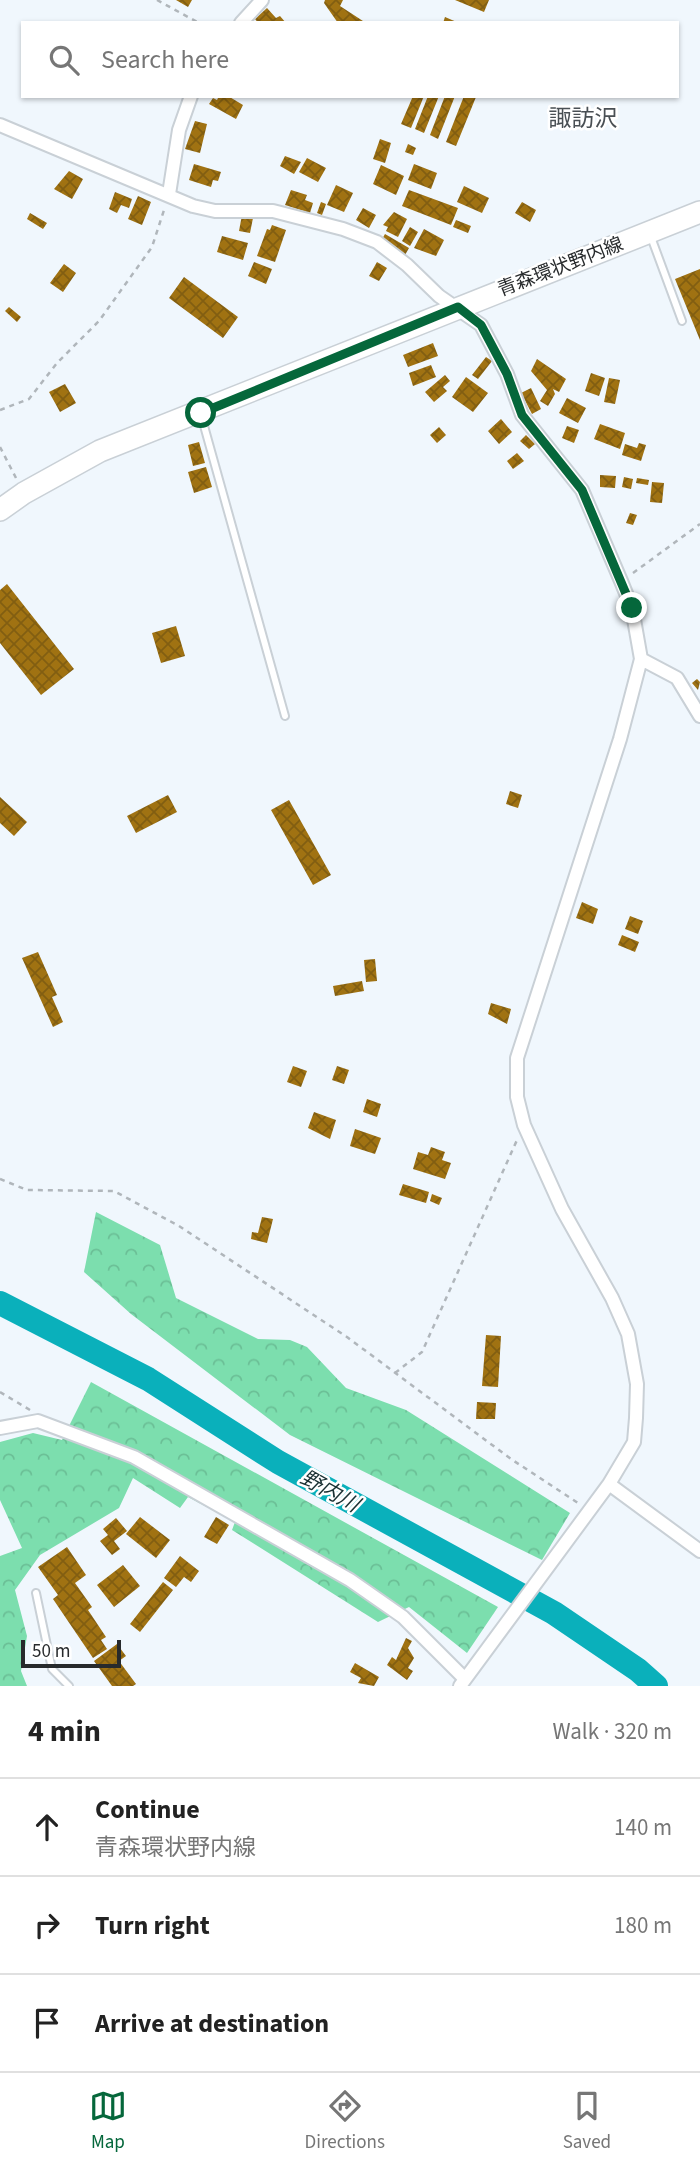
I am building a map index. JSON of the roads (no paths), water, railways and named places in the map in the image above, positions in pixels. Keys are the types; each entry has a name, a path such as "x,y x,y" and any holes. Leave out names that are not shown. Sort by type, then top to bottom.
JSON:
{"main road":[{"name":"青森環状野内線","path":"0,510 100,451 700,212"}],"street":[{"path":"243,21 261,0"},
{"path":"169,194 179,130 190,98"},
{"path":"0,125 193,206 215,211 273,211 343,229 377,242 439,296 481,325 507,374 522,415 582,490 632,608 641,659 620,739 517,1058 517,1097 524,1125 562,1209 612,1298 628,1334 635,1361 637,1384 634,1442 587,1515 463,1682 403,1617 350,1580 134,1457 38,1421 0,1428"},
{"path":"641,659 677,678 700,716"},
{"path":"609,1484 700,1551"}],"lane":[{"path":"649,232 682,321"},
{"path":"201,413 285,716"},
{"path":"36,1593 51,1669 69,1686"}],"waterway":[{"name":"野内川","path":"0,1303 148,1379 278,1462 554,1613 638,1670 656,1686"}],"district":[{"name":"諏訪沢","path":"583,118"}]}
